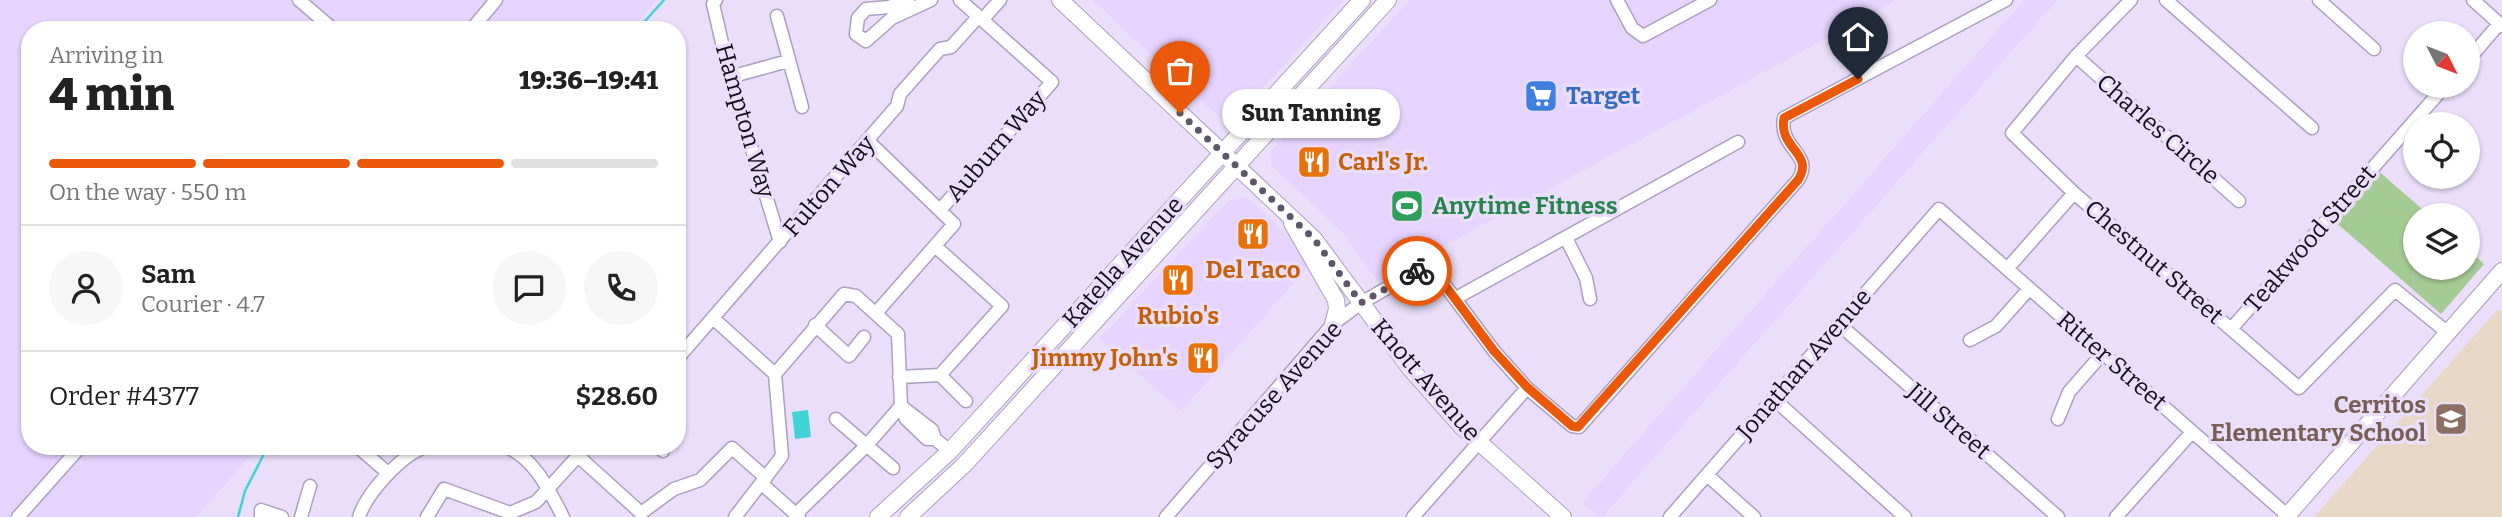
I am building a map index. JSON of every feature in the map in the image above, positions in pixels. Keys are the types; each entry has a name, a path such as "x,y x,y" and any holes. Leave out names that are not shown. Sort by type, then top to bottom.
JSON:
{"main road":[{"name":"Knott Avenue","path":"1060,0 1314,239 1409,367 1462,427 1563,517"},
{"name":"Katella Avenue","path":"878,517 950,452 1362,0"},
{"name":"Katella Avenue","path":"908,517 964,465 1044,379 1388,0"},
{"path":"1286,211 1336,300 1333,324"},
{"path":"2286,516 2502,271"},
{"path":"1044,379 1038,370 1072,331 1081,309"}],"street":[{"path":"299,0 324,21"},
{"path":"478,21 496,0"},
{"name":"Hampton Way","path":"716,0 713,4 730,76 780,242"},
{"path":"908,0 891,12 931,0"},
{"path":"960,0 981,18"},
{"name":"Fulton Way","path":"686,349 897,106 900,94 940,49 951,47 1000,0"},
{"path":"1617,0 1632,28 1643,36 1710,0"},
{"path":"1738,142 1455,298 1494,351 1527,387 1572,426 1578,427 1585,422 1798,180 1804,170 1804,162 1786,142 1782,129 1784,118 2006,0"},
{"path":"2076,56 2131,0"},
{"path":"2166,0 2312,128"},
{"path":"2319,0 2374,48"},
{"path":"2473,0 2501,25 2480,47"},
{"path":"777,16 802,107"},
{"name":"Auburn Way","path":"941,209 1052,82 981,18"},
{"name":"Chestnut Street","path":"2076,56 2012,133 2074,192 2299,387 2395,290 2448,333"},
{"name":"Charles Circle","path":"2076,56 2239,201"},
{"path":"730,76 788,61"},
{"name":"Teakwood Street","path":"2231,329 2434,98"},
{"path":"867,141 941,209 954,225 876,313"},
{"path":"2007,269 2074,192"},
{"name":"Ritter Street","path":"1937,210 2103,352 2286,516"},
{"name":"Jonathan Avenue","path":"1670,517 1775,400 1937,210"},
{"path":"1566,238 1586,278 1590,299"},
{"path":"900,377 940,375 1002,306 936,247"},
{"name":"Syracuse Avenue","path":"1166,517 1333,324 1361,303 1429,264 1455,298"},
{"path":"1970,340 1996,326 2029,289"},
{"path":"775,374 844,294 856,296 898,334 901,406 906,419 927,439 934,439 950,452"},
{"path":"714,319 775,374 782,456 735,517"},
{"path":"815,325 849,356 864,337"},
{"name":"Jill Street","path":"1840,325 2058,517"},
{"path":"2058,419 2069,392 2103,352"},
{"path":"940,375 966,401"},
{"path":"1413,517 1527,387"},
{"path":"1775,400 1906,517"},
{"path":"587,455 641,513 674,489 700,480 732,448 797,516 901,406"},
{"path":"836,419 893,468"},
{"path":"2116,517 2192,432"},
{"path":"18,517 73,455"},
{"path":"367,455 388,473"},
{"path":"359,517 388,473 410,455"},
{"path":"519,455 548,489 563,517"},
{"path":"427,517 444,489 510,513 536,502 579,455"},
{"path":"1707,475 1755,517"},
{"path":"301,517 310,486"},
{"path":"261,513 282,517"}],"shaded area":[{"path":"0,0 657,0 638,21 21,21 21,455 251,455 196,517 0,517"},
{"path":"1092,0 1343,0 1236,118 1224,122"},
{"path":"1409,0 1897,0 1378,282 1344,235 1271,164 1271,152"},
{"path":"2024,0 2057,0 1602,517 1581,504"},
{"path":"2376,169 2415,203 2403,203 2403,280 2470,280 2441,314 2332,219"},
{"path":"1246,197 1290,237 1310,264 1181,411 1099,339 1228,201"},
{"name":"Cerritos Elementary School","path":"2497,310 2502,311 2502,517 2314,517"},
{"path":"808,410 811,437 795,439 792,412"}],"waterway":[{"path":"645,21 664,0"},
{"path":"238,517 245,491 263,455"}],"way so far":[{"path":"1180,113 1314,239 1361,303 1417,271"}],"place":[{"name":"Target","path":"1541,96"},
{"name":"Sun Tanning","path":"1180,113"},
{"name":"Carl's Jr.","path":"1314,162"},
{"name":"Anytime Fitness","path":"1407,206"},
{"name":"Del Taco","path":"1253,234"},
{"name":"Rubio's","path":"1178,280"},
{"name":"Jimmy John's","path":"1203,358"},
{"name":"Cerritos Elementary School","path":"2451,419"}],"route":[{"path":"1417,271 1429,264 1494,351 1527,387 1572,426 1578,427 1798,180 1804,170 1804,162 1786,142 1782,129 1784,118 1858,79"}]}
